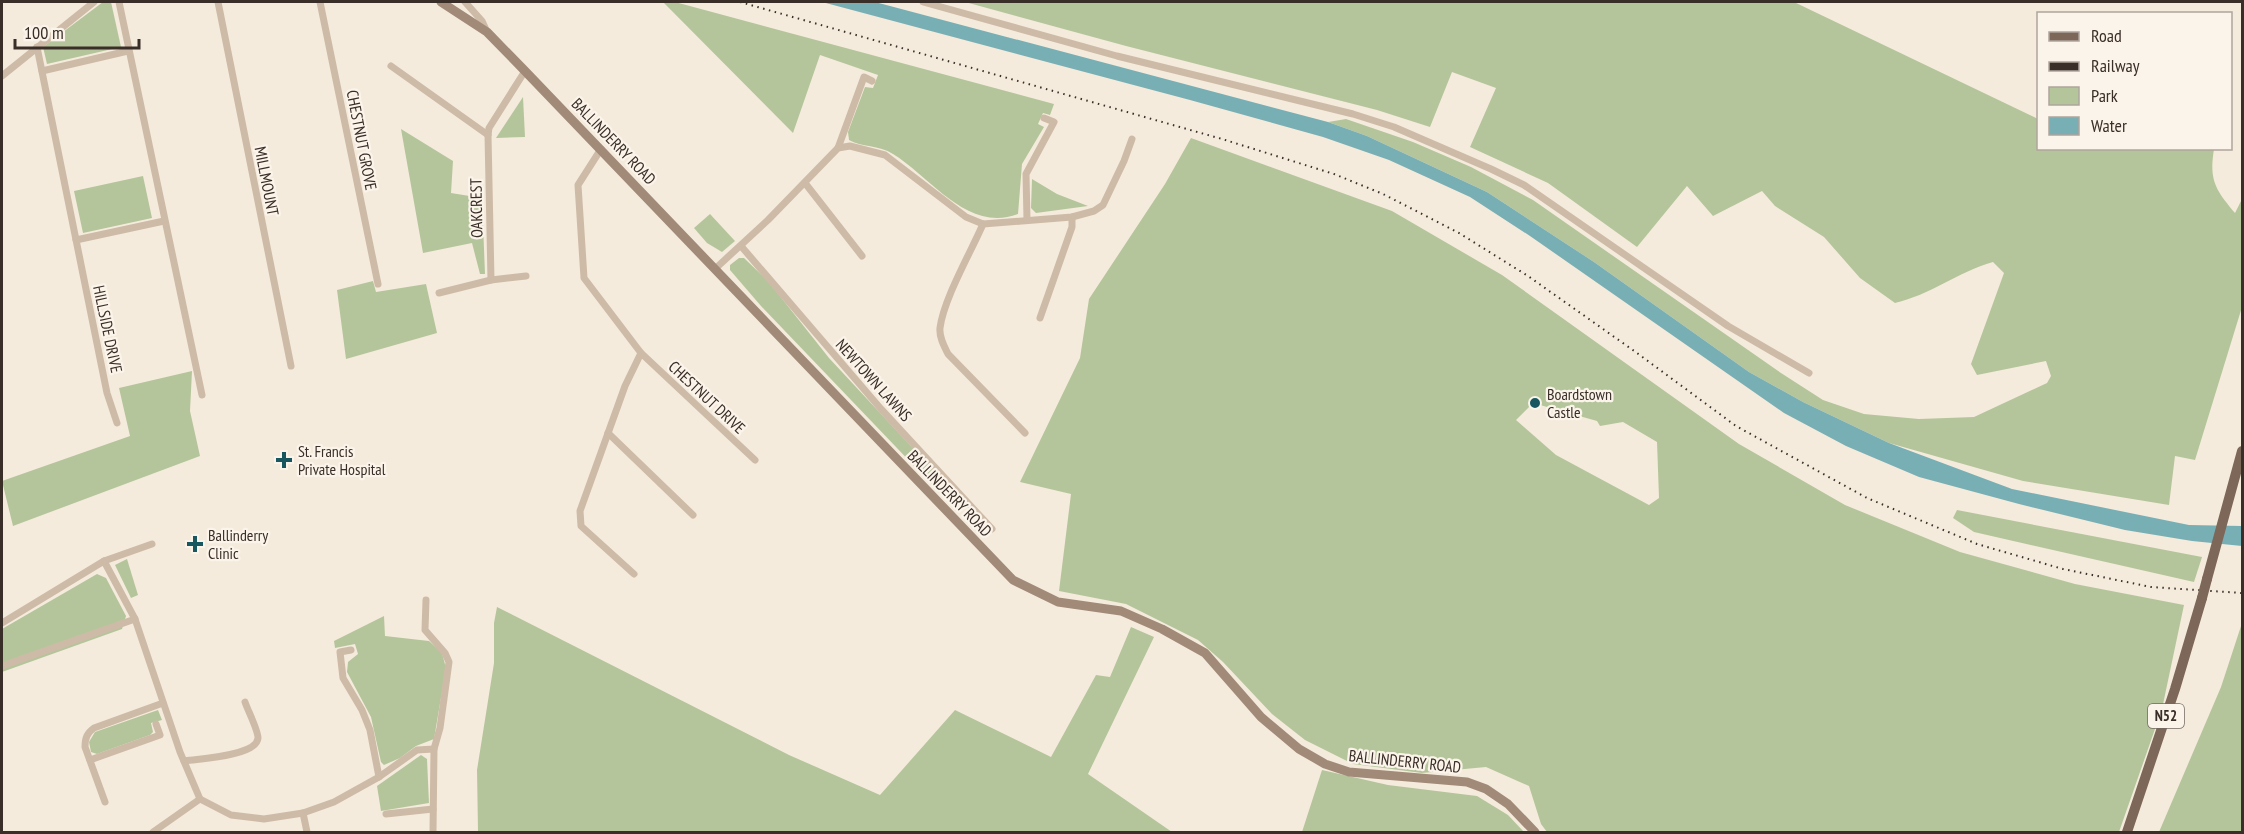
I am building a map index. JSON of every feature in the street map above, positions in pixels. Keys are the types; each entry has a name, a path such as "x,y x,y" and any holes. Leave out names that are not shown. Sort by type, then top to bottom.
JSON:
{"main road":[{"name":"N52","path":"2127,832 2202,598 2242,452"}],"street":[{"path":"2,76 94,2"},
{"path":"118,2 202,395"},
{"name":"MILLMOUNT","path":"218,2 291,366"},
{"name":"CHESTNUT GROVE","path":"320,2 378,284"},
{"name":"BALLINDERRY ROAD","path":"441,2 486,32 525,71 1013,579 1058,602 1121,611 1162,629 1205,653 1261,717 1299,749 1325,764 1349,772 1467,782 1486,789 1508,804 1535,832"},
{"path":"465,2 482,21 486,32"},
{"path":"923,2 1117,56 1353,114 1394,127 1524,185 1728,326 1809,373"},
{"name":"HILLSIDE DRIVE","path":"37,47 107,393 117,423"},
{"path":"42,71 128,51"},
{"path":"391,66 488,135"},
{"name":"OAKCREST","path":"491,280 489,128 525,71"},
{"path":"716,268 741,246 838,148 864,77 872,81"},
{"path":"1027,220 1026,174 1054,122 1044,118"},
{"path":"838,148 850,146 885,155 966,217 983,224 1072,217 1094,211 1103,205 1132,139"},
{"name":"CHESTNUT DRIVE","path":"602,149 578,185 584,278 642,353 755,460"},
{"path":"805,183 862,256"},
{"path":"1040,318 1072,227 1072,217"},
{"path":"76,240 164,221"},
{"path":"983,224 947,303 940,329 942,342 948,354 1025,433"},
{"name":"NEWTOWN LAWNS","path":"741,246 873,401 992,529"},
{"path":"439,293 491,280 526,276"},
{"path":"634,574 581,526 580,511 625,386 642,353"},
{"path":"608,433 693,515"},
{"path":"2,623 104,561 153,544"},
{"path":"104,561 135,620 184,761 200,799 231,815 264,819 303,813 334,802 379,777 417,750 434,749"},
{"path":"423,604 425,630 445,653 448,662 440,728 434,749 433,832"},
{"path":"2,666 135,620"},
{"path":"351,650 340,652 343,678 362,710 370,730 379,777"},
{"path":"184,761 243,753 256,744 258,738 245,702"},
{"path":"105,802 85,747 85,739 89,732 94,728 163,703"},
{"path":"90,760 160,735 156,723"},
{"path":"153,832 200,799"},
{"path":"386,814 433,808"},
{"path":"303,813 307,832"}],"green space":[{"path":"103,2 111,2 121,47 47,64 43,47"},
{"path":"663,2 675,2 1054,104 1050,115 1043,113 1038,124 1044,127 1022,164 1018,214 1000,218 982,216 966,210 893,154 849,140 848,132 865,87 873,88 878,75 820,55 793,133"},
{"path":"965,2 1794,2 2037,119 2037,150 2214,150 2212,169 2218,190 2235,213 2242,199 2242,307 2195,460 2175,456 2169,505 2023,481 1889,443 1803,402 1749,372 1594,262 1487,192 1367,136 1328,122 1346,119 1413,142 1471,167 1533,200 1781,373 1823,400 1864,414 1919,419 1974,417 2047,383 2051,376 2046,361 1977,375 1971,364 2004,273 1993,262 1920,295 1895,303 1860,278 1824,237 1775,206 1762,191 1713,216 1687,186 1637,247 1548,183 1470,147 1496,88 1452,72 1430,127 1377,110"},
{"path":"523,97 525,137 496,138"},
{"path":"401,129 453,161 451,193 482,198 485,274 480,274 472,243 423,253"},
{"path":"1191,138 1392,211 1502,275 1739,444 1845,505 1960,552 2075,584 2184,605 2162,709 2119,832 1547,832 1541,824 1529,786 1486,767 1422,773 1353,764 1305,740 1272,714 1223,662 1198,640 1126,604 1059,591 1071,494 1020,482 1080,358 1089,299 1165,184","holes":["1533,403 1597,421 1600,426 1623,422 1657,442 1659,498 1649,505 1556,455 1516,420"]},
{"path":"143,176 152,218 83,233 74,191"},
{"path":"1032,179 1057,194 1088,206 1036,213 1031,208"},
{"path":"710,214 735,241 722,252 707,243 694,228"},
{"path":"739,258 744,258 768,281 829,358 948,486 940,493 761,306 730,270 730,265"},
{"path":"373,281 376,292 426,284 437,333 346,359 337,290"},
{"path":"192,371 190,411 200,456 13,526 2,481 130,436 119,388"},
{"path":"1957,510 2202,557 2194,582 1974,532 1953,518"},
{"path":"127,559 138,595 131,598 115,565"},
{"path":"97,574 106,578 126,616 122,629 2,672 2,629"},
{"path":"497,607 789,755 880,795 955,710 1051,757 1096,675 1110,677 1131,627 1154,637 1088,774 1172,832 478,832 477,770 494,663 494,623"},
{"path":"384,616 385,636 429,641 442,653 446,668 434,739 416,746 400,758 384,765 381,762 371,717 347,672 348,662 358,654 355,644 335,648 334,641"},
{"path":"2242,623 2242,832 2159,832 2221,687"},
{"path":"158,710 162,720 151,723 153,732 150,735 97,754 91,752 89,742 95,732"},
{"path":"421,755 427,759 429,803 381,811 377,786"},
{"path":"1322,770 1388,785 1477,796 1508,815 1524,832 1302,832"}],"water":[{"path":"822,2 875,2 1328,122 1367,136 1487,192 1594,262 1749,372 1803,402 1889,443 2012,489 2189,525 2242,526 2242,546 2192,541 2125,530 2019,504 1919,477 1846,446 1784,413 1530,236 1470,197 1389,160 1323,137"}],"railway":[{"path":"740,2 1222,139 1334,174 1383,194 1459,233 1528,276 1736,426 1867,498 1977,544 2063,569 2151,587 2242,593"}],"place":[{"name":"Boardstown Castle","path":"1535,403"},
{"name":"St. Francis Private Hospital","path":"284,460"},
{"name":"Ballinderry Clinic","path":"195,544"}]}
